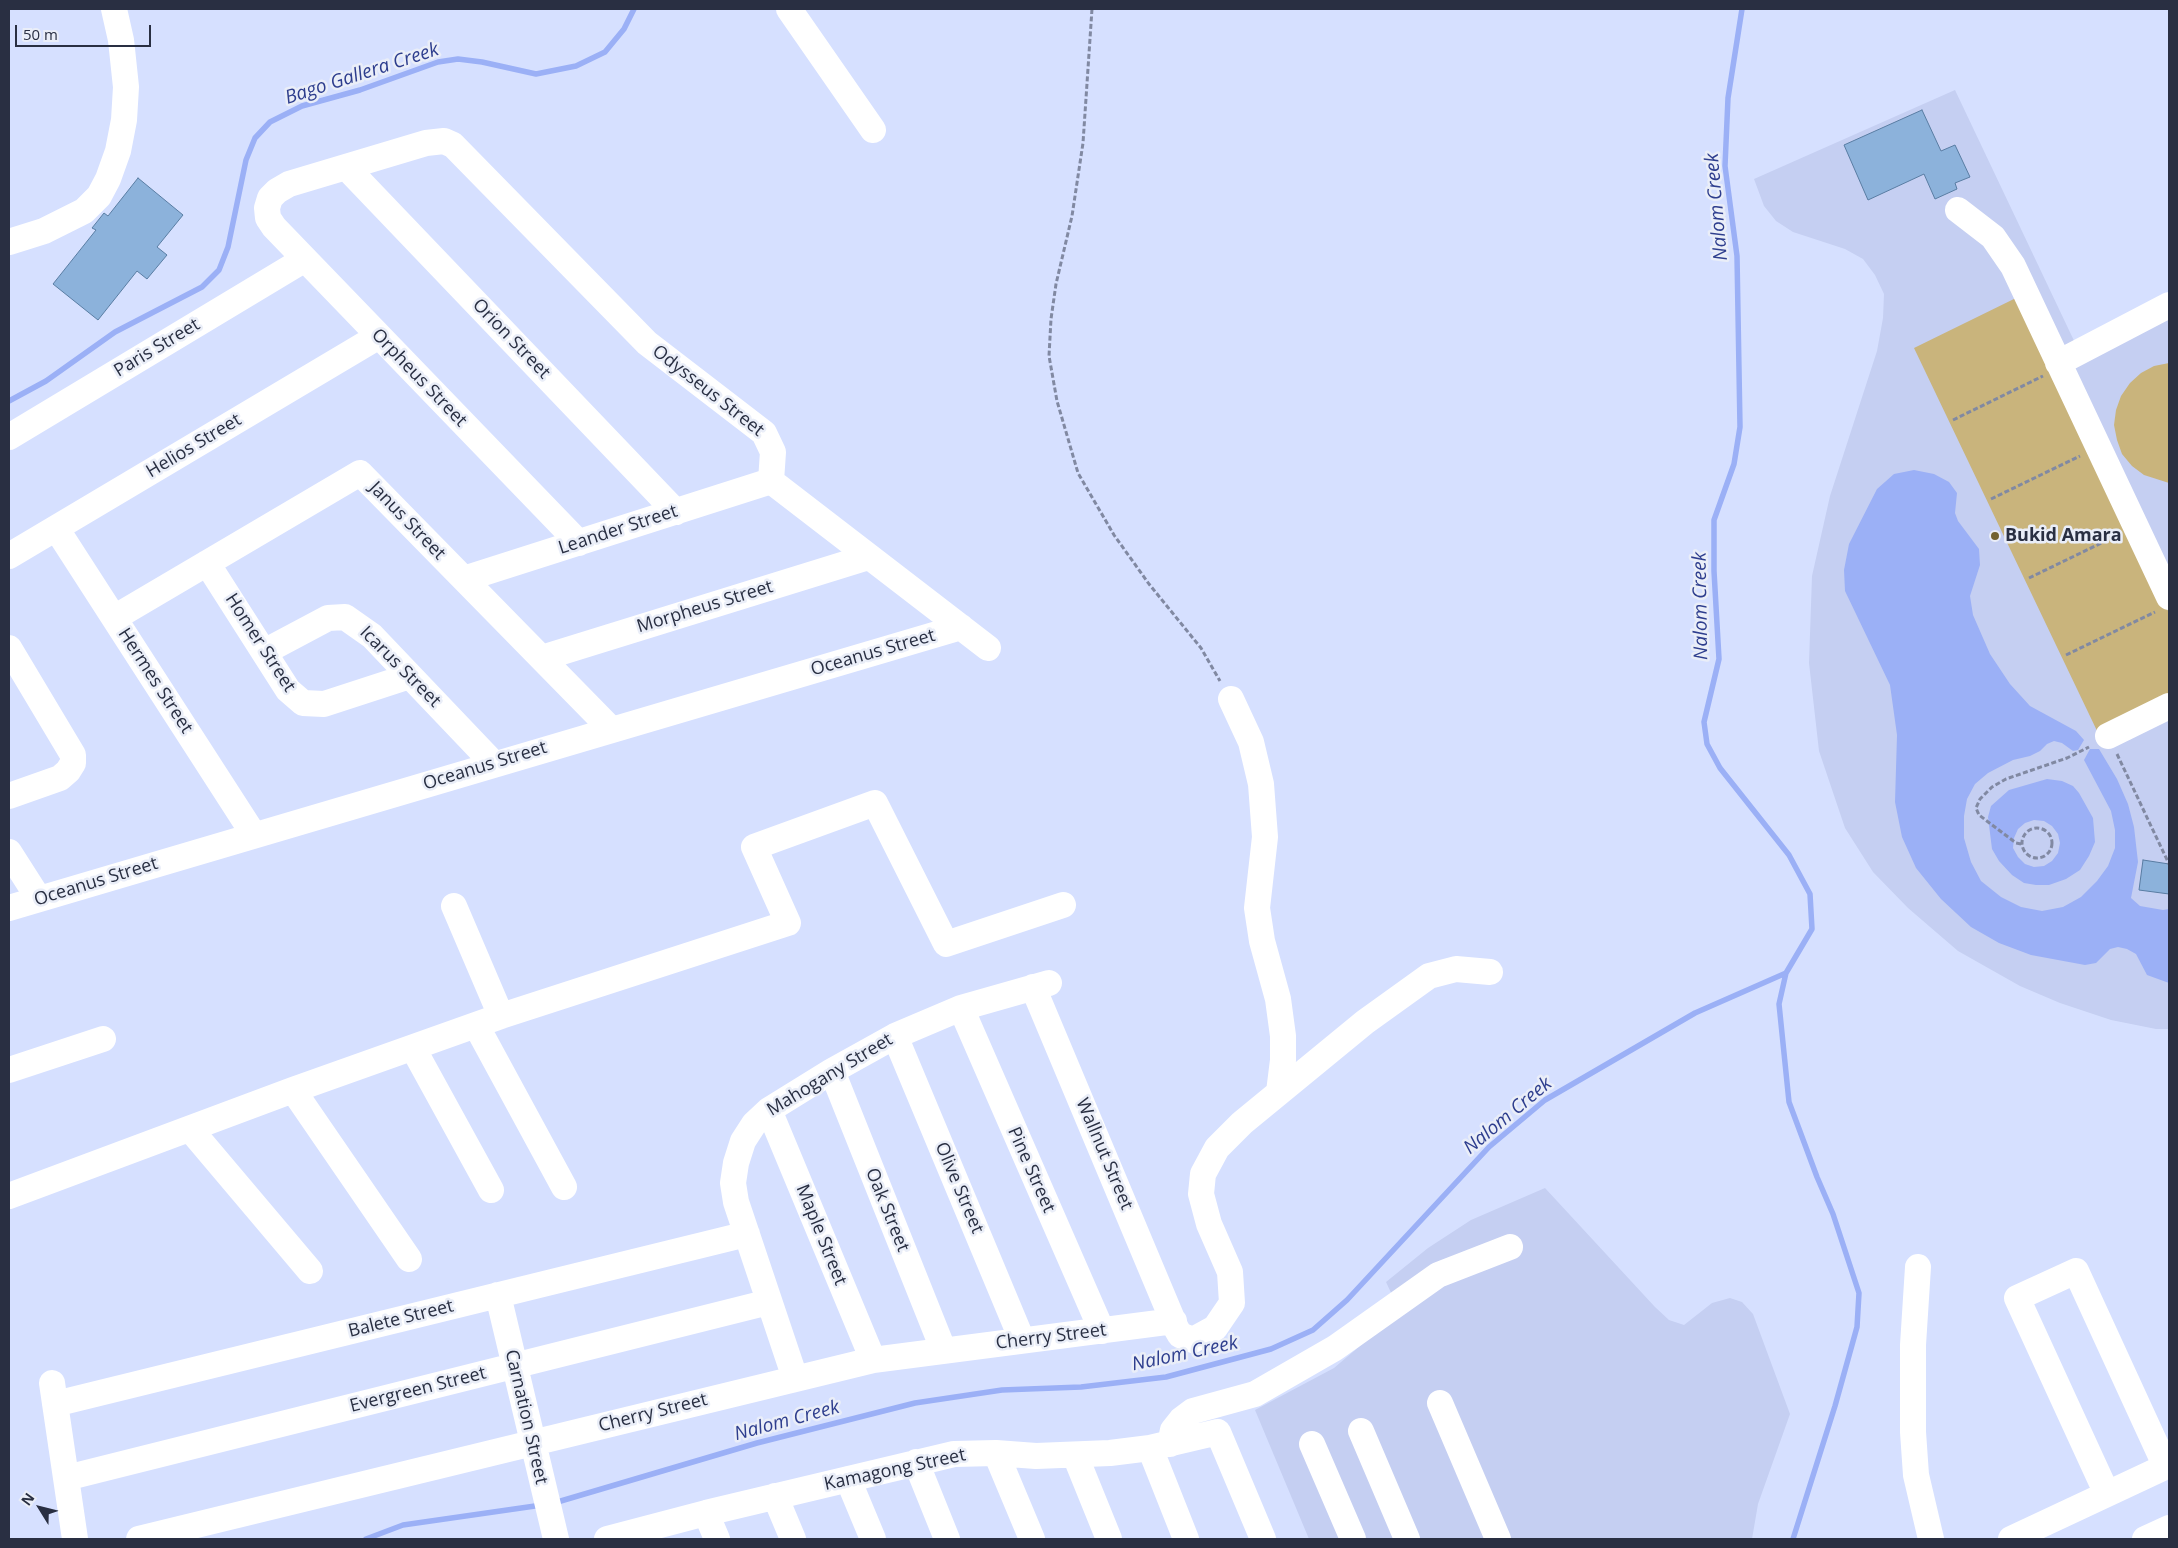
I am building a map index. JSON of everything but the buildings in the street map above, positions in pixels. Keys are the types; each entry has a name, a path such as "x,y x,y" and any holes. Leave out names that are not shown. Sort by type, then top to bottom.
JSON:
{"street":[{"path":"9,242 44,231 84,212 99,196 108,179 118,151 124,120 126,87 114,9"},
{"path":"789,9 873,130"},
{"name":"Odysseus Street","path":"346,167 426,142 444,141 460,150 647,343 764,432 773,452 771,481"},
{"name":"Orpheus Street","path":"346,167 283,187 270,198 267,208 268,218 274,227 579,543"},
{"name":"Orion Street","path":"346,167 676,512"},
{"path":"1958,210 1980,225 2004,250 2136,527 2165,603"},
{"name":"Paris Street","path":"9,437 305,259"},
{"path":"2059,365 2169,305"},
{"name":"Helios Street","path":"9,556 379,336"},
{"name":"Janus Street","path":"114,618 360,473 611,729"},
{"path":"771,481 988,648"},
{"name":"Leander Street","path":"464,580 771,481"},
{"name":"Hermes Street","path":"56,528 254,835"},
{"name":"Morpheus Street","path":"542,658 868,556"},
{"name":"Homer Street","path":"207,563 288,690 303,703 324,704 410,676"},
{"name":"Icarus Street","path":"264,652 328,618 345,617 372,636 494,764"},
{"name":"Oceanus Street","path":"9,908 961,627"},
{"path":"9,648 73,755 73,763 60,778 9,796"},
{"path":"1231,699 1250,742 1261,784 1265,837 1258,908 1262,941 1278,999 1283,1036 1283,1060 1279,1092"},
{"path":"2108,736 2169,706"},
{"path":"9,1196 293,1090 501,1016 788,923 754,847 875,803 946,944 1063,905"},
{"path":"9,852 40,899"},
{"path":"454,906 501,1016"},
{"name":"Wallnut Street","path":"1041,985 1174,1321 1180,1335 1193,1340 1215,1328 1232,1303 1230,1272 1209,1224 1201,1194 1203,1174 1217,1148 1279,1092 1364,1022 1429,976 1456,969 1490,972"},
{"name":"Mahogany Street","path":"795,1378 736,1202 733,1183 736,1163 743,1141 754,1124 769,1110 832,1070 895,1036 961,1008 1041,985"},
{"name":"Pine Street","path":"961,1008 1102,1331"},
{"path":"476,1025 564,1187"},
{"name":"Olive Street","path":"895,1036 1022,1340"},
{"path":"9,1070 103,1039"},
{"path":"413,1048 491,1190"},
{"name":"Oak Street","path":"832,1070 943,1349"},
{"path":"293,1090 409,1259"},
{"name":"Maple Street","path":"769,1110 873,1360"},
{"path":"190,1129 310,1270"},
{"name":"Balete Street","path":"66,1478 54,1394 498,1295 747,1234"},
{"path":"1186,1539 1160,1446 1181,1420 1193,1411 1255,1394 1335,1348 1405,1296 1438,1275 1510,1247"},
{"path":"1918,1267 1913,1345 1913,1432 1916,1476 1931,1539"},
{"path":"2011,1539 2168,1466 2076,1271 2017,1298 2107,1494"},
{"name":"Carnation Street","path":"498,1295 550,1515"},
{"name":"Evergreen Street","path":"66,1478 769,1302"},
{"name":"Cherry Street","path":"140,1539 873,1360 943,1349 1174,1321"},
{"path":"1440,1403 1498,1539"},
{"path":"1361,1431 1407,1539"},
{"name":"Kamagong Street","path":"607,1539 637,1535 706,1513 954,1454 1075,1455 1160,1446 1218,1432 1263,1539"},
{"path":"1312,1444 1353,1539"},
{"path":"996,1453 1032,1539"},
{"path":"1075,1455 1109,1539"},
{"path":"916,1462 947,1539"},
{"path":"66,1478 75,1539"},
{"path":"848,1479 872,1539"},
{"path":"775,1496 793,1539"},
{"path":"706,1513 717,1539"},
{"path":"2145,1539 2169,1528"}],"path":[{"path":"1092,9 1083,143 1072,216 1050,319 1049,356 1057,401 1078,473 1114,535 1149,584 1201,648 1231,699"},
{"path":"1953,420 2059,365"},
{"path":"1991,499 2098,448"},
{"path":"2028,578 2136,527"},
{"path":"2066,656 2165,603"},
{"path":"2021,844 2016,843 1979,815 1976,808 1977,804 1992,787 2006,779 2078,753 2108,736 2169,864"},
{"path":"2036,828 2047,832 2052,843 2048,854 2037,859 2026,855 2021,844 2025,833 2036,828"}],"shaded area":[{"name":"Bukid Amara","path":"1955,90 2077,347 2169,297 2169,1029 2156,1029 2111,1020 2060,1003 2020,986 1958,951 1908,908 1873,872 1845,828 1819,751 1809,663 1812,576 1830,496 1877,351 1883,318 1884,294 1875,275 1863,259 1845,249 1793,232 1776,221 1764,206 1754,179"},
{"path":"2018,297 2169,613 2169,701 2099,735 1914,348"},
{"path":"2169,363 2169,483 2144,475 2132,466 2122,454 2114,425 2116,410 2121,396 2130,383 2141,373 2154,366"},
{"path":"1545,1188 1669,1320 1684,1325 1712,1303 1730,1298 1742,1302 1753,1314 1790,1414 1758,1504 1752,1539 1309,1539 1255,1410 1334,1368 1400,1312 1386,1282 1428,1248 1471,1220"}],"water":[{"path":"1914,470 1934,474 1949,482 1957,493 1955,513 1958,521 1979,549 1980,565 1970,596 1973,615 1990,654 2010,684 2030,706 2076,731 2084,740 2078,750 2073,751 2062,743 2054,741 2030,756 2013,760 1988,773 1975,784 1967,799 1964,816 1964,838 1971,862 1981,881 2001,897 2021,907 2042,911 2063,907 2081,897 2097,881 2108,866 2115,848 2115,830 2111,811 2084,760 2090,749 2099,749 2117,779 2128,804 2134,827 2138,862 2131,898 2140,906 2163,910 2169,909 2169,983 2147,975 2136,954 2127,949 2118,947 2110,949 2096,963 2085,965 2031,955 1999,943 1971,927 1941,899 1916,868 1902,837 1895,802 1897,735 1890,685 1845,591 1844,570 1849,544 1877,489 1894,474"},
{"path":"2047,779 2062,781 2073,786 2093,818 2095,842 2080,870 2066,879 2049,885 2036,885 2024,883 2012,875 1999,861 1992,849 1988,817 1991,806 2009,790","holes":["2034,820 2044,821 2052,826 2058,834 2060,843 2058,853 2052,861 2044,866 2034,867 2025,864 2018,857 2013,848 2014,838 2018,829 2025,823"]}],"waterway":[{"name":"Bago Gallera Creek","path":"9,401 46,381 115,332 202,287 219,270 228,247 246,160 255,138 270,122 302,106 360,90 438,62 458,59 482,62 536,74 576,66 605,52 624,29 634,9"},
{"name":"Nalom Creek","path":"554,1503 757,1443 915,1403 1002,1390 1081,1387 1166,1377 1271,1349 1313,1330 1347,1300 1489,1147 1545,1100 1695,1013 1786,973 1812,929 1810,894 1789,855 1720,768 1707,744 1704,722 1719,659 1714,571 1714,520 1734,464 1740,427 1737,256 1725,166 1728,98 1742,9"},
{"path":"1786,973 1779,1004 1789,1102 1833,1214 1859,1293 1857,1327 1835,1406 1793,1539"},
{"name":"Nalom Creek","path":"366,1539 403,1525 542,1505"}],"place":[{"name":"Bukid Amara","path":"1995,536"}]}
